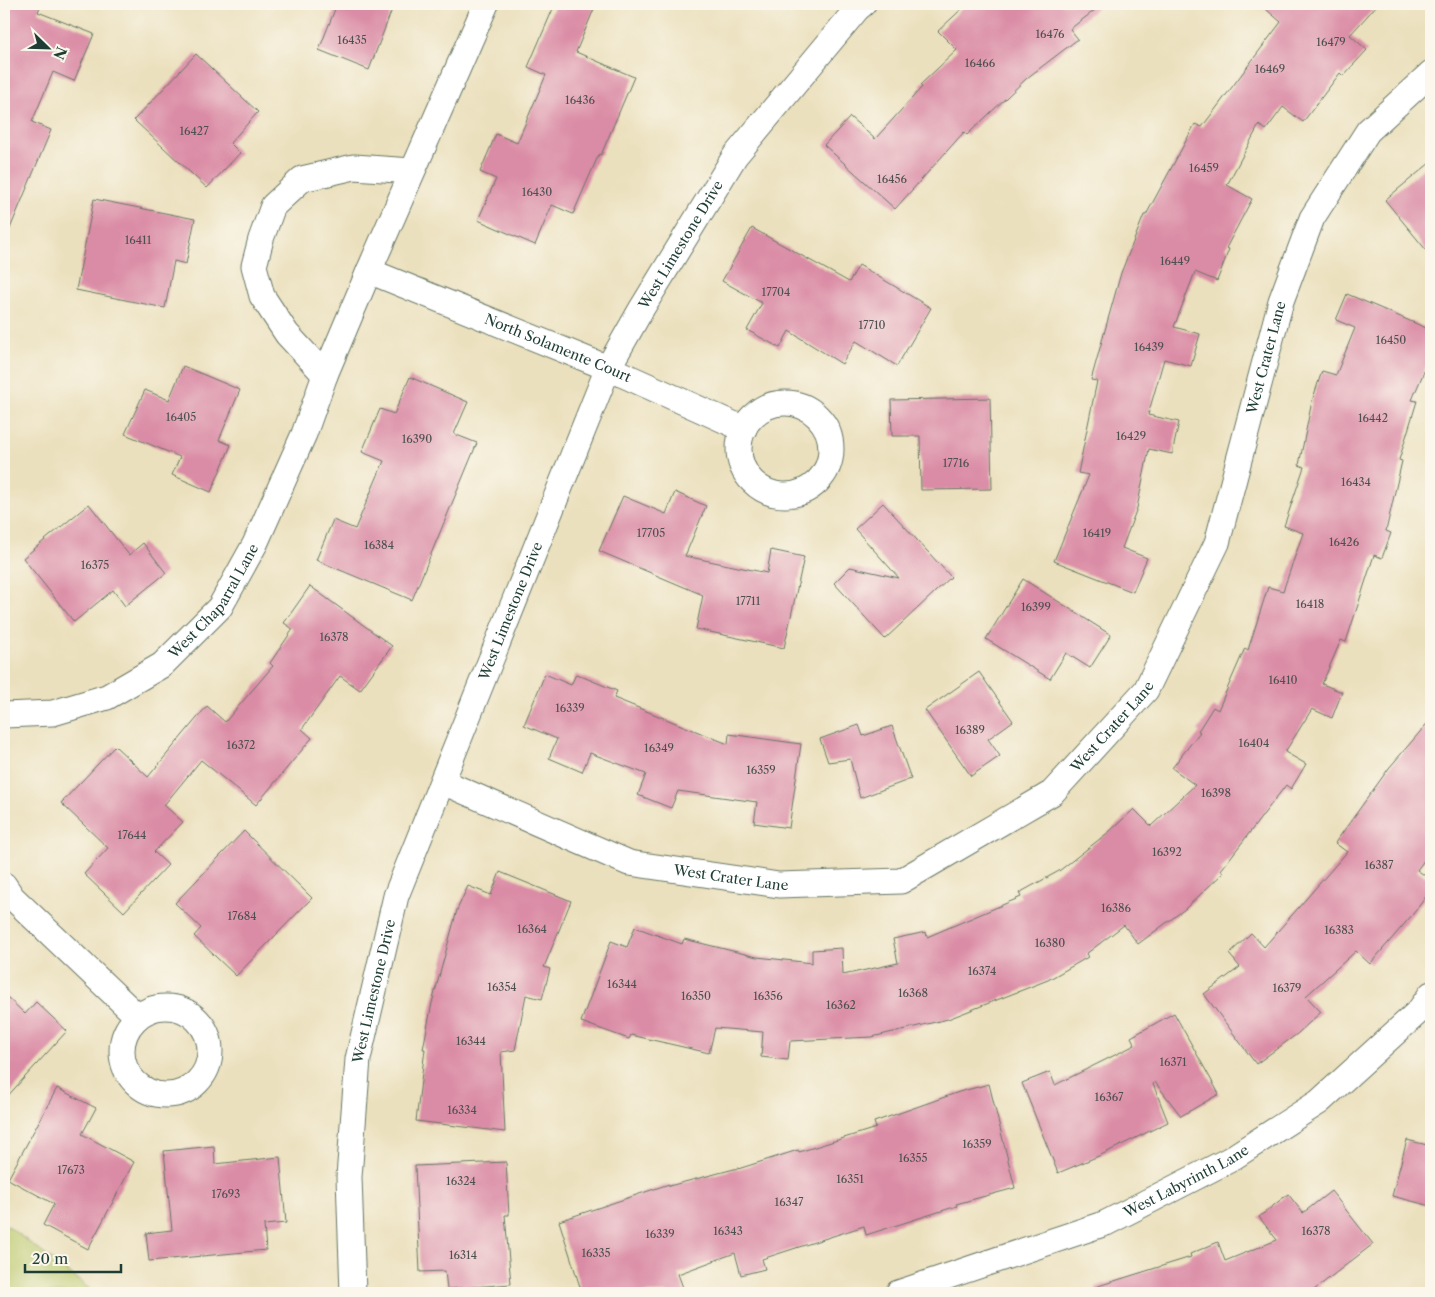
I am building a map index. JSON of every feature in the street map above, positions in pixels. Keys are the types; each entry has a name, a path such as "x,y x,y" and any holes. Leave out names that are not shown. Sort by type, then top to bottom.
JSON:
{"street":[{"name":"West Chaparral Lane","path":"4,715 53,713 107,697 162,665 220,607 255,544 304,434 325,375 369,271 486,4"},
{"name":"West Limestone Drive","path":"353,1293 349,1176 358,1059 396,896 608,368 642,308 735,156 863,4"},
{"name":"West Crater Lane","path":"443,782 629,863 779,886 901,881 1052,793 1146,690 1217,543 1281,301 1312,218 1368,131 1431,73"},
{"path":"325,375 287,334 262,296 254,266 273,206 302,179 354,168 412,172"},
{"name":"North Solamente Court","path":"369,271 608,368 744,429"},
{"path":"4,885 12,897 138,1017"},
{"name":"West Labyrinth Lane","path":"898,1293 1106,1223 1229,1160 1319,1102 1427,1008"}],"green space":[{"path":"4,1223 95,1293 4,1293"}],"building":[{"path":"4,4 41,4 38,12 94,34 74,81 53,72 32,122 51,130 4,243"},
{"path":"337,4 394,4 369,70 319,50"},
{"path":"555,4 596,4 576,52 634,77 601,155 599,154 573,214 552,205 535,245 478,220 496,179 480,172 496,134 517,143 546,75 528,67"},
{"path":"967,4 1103,4 1070,29 1078,39 1027,78 967,135 964,132 895,209 824,145 850,117 875,139 922,87 920,85 957,50 938,31"},
{"path":"1260,4 1378,4 1350,35 1367,50 1343,76 1340,73 1303,122 1283,107 1266,130 1259,125 1227,185 1252,199 1226,248 1229,249 1217,281 1195,272 1174,327 1200,334 1191,366 1164,359 1148,415 1179,422 1172,454 1149,449 1137,508 1122,548 1147,558 1133,592 1054,561 1089,475 1078,473 1097,381 1091,380 1121,273 1144,215 1146,215 1195,124 1202,127 1281,22"},
{"path":"196,54 258,112 230,143 240,153 207,188 134,120"},
{"path":"1431,162 1431,256 1385,200"},
{"path":"94,199 195,219 186,264 174,261 165,308 76,290"},
{"path":"752,228 849,282 859,265 931,308 897,366 856,341 842,364 789,331 780,348 747,330 762,303 722,281"},
{"path":"1347,294 1431,330 1431,355 1412,400 1417,401 1399,460 1402,461 1386,531 1391,533 1382,558 1374,555 1346,642 1341,640 1322,684 1342,692 1332,718 1312,709 1285,752 1306,764 1291,789 1286,785 1221,870 1223,873 1185,909 1138,944 1124,925 1086,954 1088,957 1048,980 948,1019 872,1037 790,1041 788,1060 761,1057 763,1032 715,1028 709,1053 631,1035 629,1039 581,1022 611,941 627,947 635,927 682,944 684,939 757,957 812,963 812,950 842,948 843,975 898,963 893,939 926,932 927,937 1021,897 1019,893 1059,871 1110,831 1134,809 1151,826 1195,785 1172,768 1200,732 1198,731 1213,707 1218,710 1245,648 1248,650 1268,587 1283,591 1303,533 1284,526 1304,467 1299,465 1312,401 1322,371 1336,375 1355,328 1336,320"},
{"path":"183,366 240,390 219,440 231,445 211,492 172,475 180,457 125,434 145,390 169,400"},
{"path":"410,377 468,402 454,434 477,443 412,600 316,560 333,520 355,529 384,461 362,452 380,409 394,414"},
{"path":"990,398 992,489 921,490 920,436 892,436 891,400"},
{"path":"675,492 706,506 685,556 767,573 771,550 804,557 784,648 696,629 703,595 599,551 623,496 666,514"},
{"path":"883,503 951,577 885,639 834,583 850,567 899,578 855,529"},
{"path":"89,504 129,555 143,543 166,573 125,606 113,590 74,622 23,558"},
{"path":"1023,579 1111,635 1090,668 1066,653 1050,679 986,639"},
{"path":"310,586 392,646 360,690 340,676 302,729 312,738 256,805 201,760 164,805 183,822 154,852 168,865 124,912 84,874 108,848 61,803 115,746 148,777 207,706 225,722 273,666 270,663 293,629 284,623"},
{"path":"979,672 1013,721 988,739 1000,756 971,776 925,710"},
{"path":"545,674 571,685 576,674 617,691 614,698 728,744 729,734 801,744 789,828 754,823 757,802 678,791 671,808 638,795 646,774 590,753 582,772 549,758 557,739 524,725"},
{"path":"1431,719 1431,851 1417,870 1431,880 1431,890 1370,964 1356,951 1306,996 1321,1012 1297,1034 1256,1064 1204,994 1240,967 1229,954 1251,933 1264,947 1347,852 1335,843 1389,768"},
{"path":"859,725 863,736 892,726 911,779 860,798 850,759 828,762 820,739"},
{"path":"244,831 312,898 236,976 194,936 201,928 175,903"},
{"path":"500,872 571,901 544,967 550,969 542,999 526,995 515,1050 501,1052 505,1132 416,1121 425,1049 423,1049 432,1003 457,910 468,886 491,895"},
{"path":"4,994 25,1014 36,1002 67,1031 4,1100"},
{"path":"1174,1013 1219,1094 1181,1116 1155,1082 1153,1084 1168,1122 1101,1155 1058,1173 1022,1083 1050,1072 1055,1085 1135,1045 1131,1037"},
{"path":"989,1084 1015,1188 956,1204 957,1206 866,1235 864,1226 762,1259 765,1269 741,1275 735,1253 678,1274 685,1293 582,1293 559,1221 669,1184 669,1186 738,1169 876,1128 874,1122 959,1092"},
{"path":"57,1088 96,1108 82,1134 134,1162 88,1249 43,1225 54,1204 8,1179"},
{"path":"1407,1140 1431,1146 1431,1206 1392,1196"},
{"path":"214,1146 215,1164 280,1157 286,1223 264,1225 266,1250 149,1261 146,1233 172,1230 164,1151"},
{"path":"506,1162 509,1215 505,1215 511,1284 447,1289 445,1271 420,1272 415,1166"},
{"path":"1331,1191 1373,1244 1310,1293 1096,1293 1095,1287 1191,1257 1190,1254 1218,1242 1225,1261 1277,1240 1259,1217 1288,1194 1303,1213"}]}
